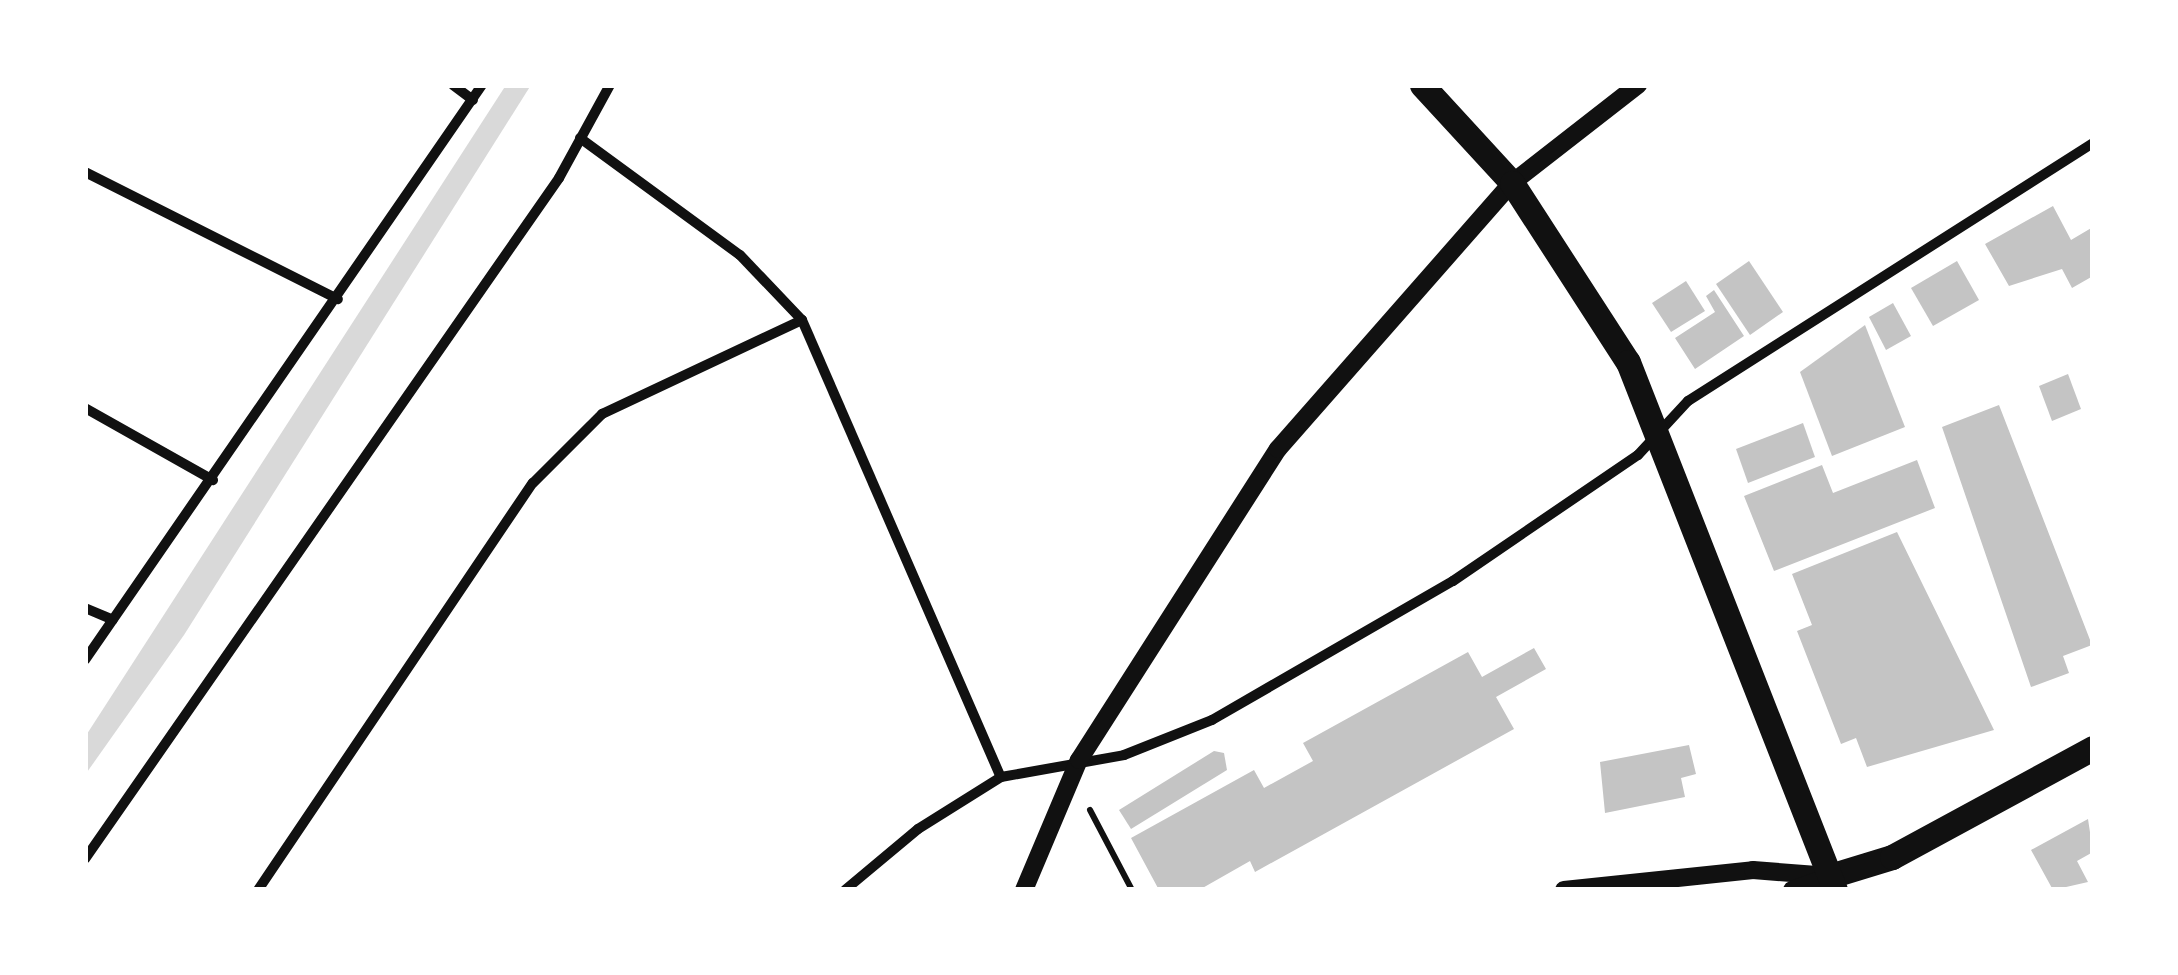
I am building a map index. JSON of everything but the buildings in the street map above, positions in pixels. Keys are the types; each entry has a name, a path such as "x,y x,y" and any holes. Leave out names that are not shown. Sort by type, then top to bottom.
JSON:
{"main road":[{"path":"1422,85 1512,183 1582,283 1661,431 1833,883 1892,857 2093,748"}],"street":[{"path":"453,85 473,100"},
{"path":"85,660 338,299 482,85"},
{"path":"85,859 580,138 610,85"},
{"path":"1024,890 1078,760 1278,450 1512,183 1638,85"},
{"path":"580,138 740,255 802,320 1001,777"},
{"path":"846,890 918,829 1001,777 1078,760 1124,755 1212,720 1454,581 1661,431 1688,401 2093,143"},
{"path":"85,172 338,299"},
{"path":"258,890 534,483 602,414 802,320"},
{"path":"85,408 213,480"},
{"path":"85,608 113,620"},
{"path":"1564,890 1753,870 1833,883"},
{"path":"1792,890 1833,883"}],"path":[{"path":"1090,810 1132,890"}],"shaded area":[{"path":"506,85 531,85 184,635 85,775 85,737"}]}
